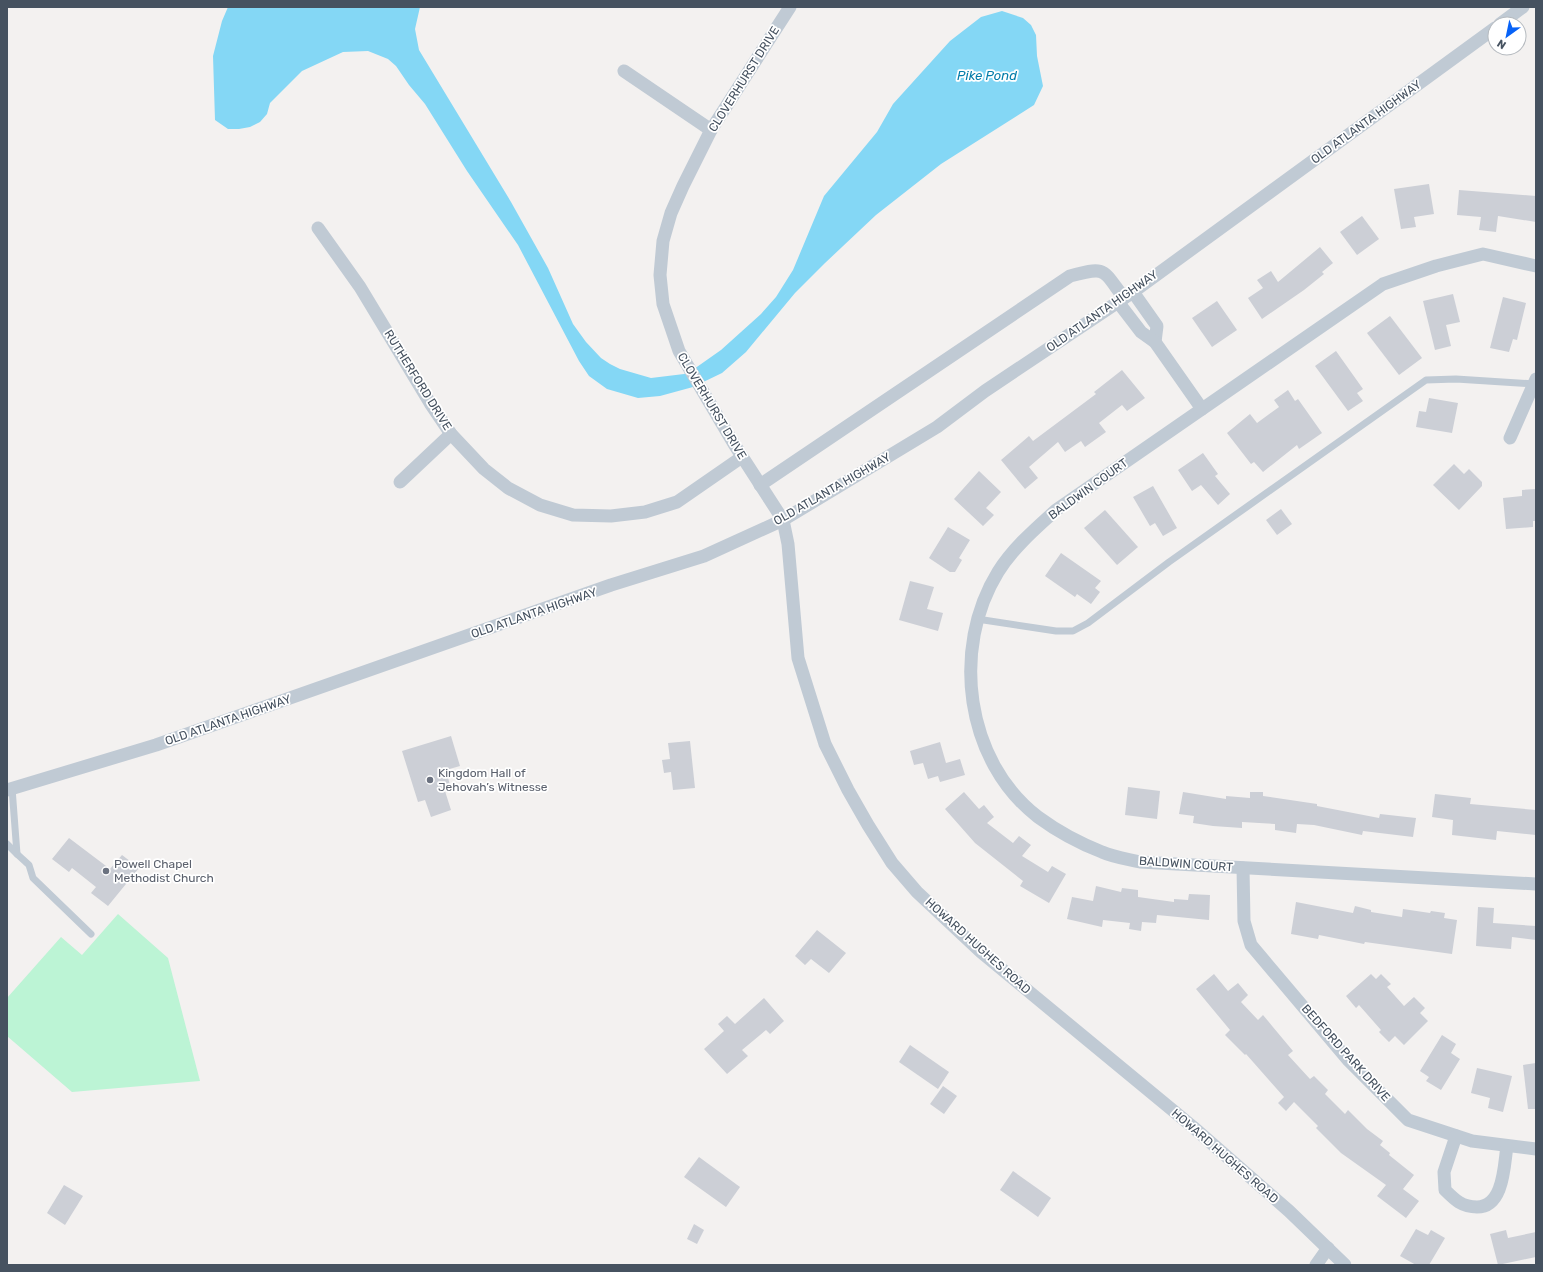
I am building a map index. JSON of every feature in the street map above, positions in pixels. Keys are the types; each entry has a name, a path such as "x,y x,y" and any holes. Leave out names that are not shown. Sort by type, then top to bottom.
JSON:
{"street":[{"name":"CLOVERHURST DRIVE","path":"783,520 742,457 679,351 663,304 660,282 663,241 670,213 711,130 790,7"},
{"path":"1511,16 1523,7"},
{"name":"OLD ATLANTA HIGHWAY","path":"10,789 156,745 611,585 704,556 783,520 937,427 985,392 1125,297 1487,34"},
{"path":"624,71 711,130"},
{"name":"RUTHERFORD DRIVE","path":"318,228 360,287 430,403 451,434 484,469 508,488 540,506 573,515 611,516 645,512 677,502 742,457"},
{"name":"BALDWIN COURT","path":"1536,266 1484,254 1436,266 1383,284 1056,510 1026,537 998,572 984,600 977,619 970,659 970,688 979,727 990,757 1010,788 1037,816 1068,836 1103,853 1140,862 1536,884"},
{"path":"760,485 1070,276 1094,269 1105,273 1125,297 1157,326 1155,342"},
{"path":"1125,297 1141,332 1155,342 1202,409"},
{"path":"1510,438 1535,382"},
{"path":"400,482 451,434"},
{"name":"HOWARD HUGHES ROAD","path":"783,520 788,544 798,658 811,703 825,744 848,790 892,863 917,892 976,947 1193,1127 1289,1211 1345,1265"},
{"name":"BEDFORD PARK DRIVE","path":"1243,868 1244,921 1251,945 1349,1061 1408,1120 1472,1141 1536,1149"},
{"path":"1456,1136 1444,1172 1445,1190 1467,1207 1481,1207 1494,1200 1500,1186 1507,1146"},
{"path":"1316,1265 1328,1248"}],"lane":[{"path":"977,619 1056,631 1073,631 1088,623 1169,562 1330,450 1426,380 1456,379 1535,382"},
{"path":"10,789 17,854"},
{"path":"7,844 28,865 33,878 91,934"}],"green space":[{"path":"118,914 168,958 200,1081 72,1092 7,1036 7,998 61,937 82,955"}],"water":[{"name":"Pike Pond","path":"228,7 420,7 415,29 419,50 511,202 548,268 573,324 586,342 601,358 620,369 651,378 684,374 694,369 721,350 761,314 776,297 793,270 824,196 877,132 893,104 950,41 981,17 1002,11 1023,18 1031,25 1036,35 1037,56 1043,86 1034,105 941,164 876,215 795,293 746,352 722,373 693,387 660,396 638,398 607,389 589,376 579,361 518,245 467,171 425,104 396,66 388,59 368,51 343,52 302,71 270,103 267,114 260,122 250,127 228,129 215,120 213,56 222,21"}],"building":[{"path":"1429,184 1434,214 1414,217 1416,227 1401,229 1394,189"},
{"path":"1459,190 1536,196 1536,222 1498,216 1496,232 1479,230 1481,217 1457,215"},
{"path":"1362,216 1379,239 1357,255 1340,232"},
{"path":"1320,247 1333,263 1322,272 1324,274 1304,290 1262,319 1248,298 1263,288 1257,280 1271,271 1278,282"},
{"path":"1453,294 1460,322 1446,325 1451,346 1435,350 1423,301"},
{"path":"1503,297 1526,303 1517,340 1513,339 1509,352 1490,348"},
{"path":"1217,301 1237,330 1212,347 1192,318"},
{"path":"1390,316 1422,358 1399,375 1367,333"},
{"path":"1336,351 1363,389 1357,393 1363,401 1348,411 1315,366"},
{"path":"1122,370 1145,398 1127,411 1122,405 1099,423 1106,432 1085,447 1081,441 1065,452 1058,442 1029,467 1038,478 1025,489 1001,460 1029,436 1033,441 1096,394 1094,392"},
{"path":"1288,390 1295,401 1298,399 1322,433 1299,449 1297,445 1263,472 1254,462 1251,464 1227,433 1250,414 1257,423 1279,407 1274,400"},
{"path":"1429,398 1458,403 1452,433 1416,427 1419,411 1426,412"},
{"path":"1203,453 1218,474 1215,476 1230,494 1218,505 1201,485 1192,491 1178,470"},
{"path":"1454,464 1464,474 1469,469 1482,482 1482,486 1459,510 1433,485"},
{"path":"979,471 1001,492 986,508 994,515 983,526 954,499"},
{"path":"1153,486 1177,528 1163,536 1155,523 1150,526 1133,497"},
{"path":"1536,489 1536,521 1533,521 1533,527 1506,529 1503,498 1522,496 1522,490"},
{"path":"1281,509 1292,524 1277,535 1266,520"},
{"path":"1105,510 1138,547 1117,565 1084,528"},
{"path":"948,527 970,540 959,558 962,560 955,572 950,572 929,558"},
{"path":"1061,553 1101,581 1095,588 1100,592 1091,604 1077,594 1075,597 1045,576"},
{"path":"910,581 934,587 927,609 943,613 938,631 899,620"},
{"name":"Kingdom Hall of Jehovah’s Witnesse","path":"451,736 460,766 446,770 451,789 445,791 451,810 431,817 425,800 418,802 402,751"},
{"path":"690,741 695,788 673,790 671,772 664,773 662,760 670,759 668,743"},
{"path":"940,742 946,763 960,759 965,775 940,782 938,776 928,779 923,763 914,765 910,751"},
{"path":"1128,787 1160,791 1157,819 1125,815"},
{"path":"964,792 979,809 984,805 994,817 987,823 1013,843 1019,836 1031,845 1022,856 1048,872 1052,866 1066,874 1049,903 1020,886 1023,881 975,843 945,809"},
{"path":"1183,792 1226,799 1226,796 1250,798 1250,792 1263,792 1263,796 1317,804 1317,806 1379,818 1380,814 1416,818 1413,837 1363,831 1362,835 1314,825 1297,824 1296,833 1275,830 1275,824 1242,822 1242,828 1213,826 1193,823 1194,816 1179,814"},
{"path":"1435,794 1471,798 1470,804 1536,810 1536,835 1497,831 1496,840 1452,835 1453,820 1432,817"},
{"name":"Powell Chapel Methodist Church","path":"69,838 110,869 122,855 139,868 108,906 91,893 96,887 72,868 69,872 52,859"},
{"path":"1096,886 1121,892 1122,888 1138,890 1138,897 1174,902 1174,899 1188,900 1189,894 1210,895 1209,920 1157,915 1156,923 1142,922 1141,931 1129,929 1130,923 1103,920 1102,927 1067,919 1072,897 1093,901"},
{"path":"1296,902 1353,913 1355,906 1371,910 1371,912 1402,917 1403,909 1430,913 1431,911 1445,913 1444,918 1457,920 1452,954 1365,942 1364,944 1319,935 1318,939 1291,934"},
{"path":"1478,907 1494,908 1493,923 1536,926 1536,940 1512,937 1511,949 1476,946"},
{"path":"817,930 846,953 829,973 811,959 805,965 795,956"},
{"path":"1214,974 1228,991 1238,983 1248,995 1241,1002 1258,1020 1263,1015 1293,1051 1288,1055 1310,1079 1314,1076 1328,1090 1325,1094 1345,1114 1348,1110 1367,1129 1383,1141 1380,1145 1390,1153 1389,1155 1414,1175 1403,1189 1419,1201 1406,1218 1377,1196 1386,1185 1341,1153 1316,1128 1318,1126 1294,1102 1286,1111 1278,1103 1284,1097 1246,1054 1245,1055 1225,1035 1230,1030 1196,989"},
{"path":"1371,974 1376,979 1381,974 1391,984 1387,987 1404,1006 1414,997 1425,1008 1420,1013 1428,1021 1404,1045 1395,1036 1389,1042 1379,1032 1381,1030 1359,1005 1356,1008 1346,996"},
{"path":"764,998 784,1021 770,1034 766,1030 742,1050 748,1056 727,1074 704,1049 724,1031 718,1024 727,1016 735,1024"},
{"path":"1442,1035 1456,1044 1451,1053 1460,1059 1441,1090 1426,1081 1429,1077 1420,1071"},
{"path":"910,1045 949,1072 938,1089 899,1062"},
{"path":"1536,1063 1536,1109 1528,1109 1523,1065"},
{"path":"1477,1068 1512,1076 1503,1112 1488,1108 1490,1098 1471,1093"},
{"path":"943,1086 957,1096 944,1114 930,1104"},
{"path":"699,1157 740,1187 726,1207 684,1177"},
{"path":"1013,1171 1051,1198 1038,1217 1000,1190"},
{"path":"64,1185 83,1196 65,1225 47,1213"},
{"path":"694,1224 704,1230 697,1244 687,1239"},
{"path":"1416,1229 1428,1235 1431,1230 1445,1238 1429,1265 1416,1265 1400,1256"},
{"path":"1506,1230 1508,1238 1536,1232 1536,1257 1498,1265 1490,1234"}],"place":[{"name":"Kingdom Hall of Jehovah’s Witnesse","path":"430,780"},
{"name":"Powell Chapel Methodist Church","path":"106,871"}]}
